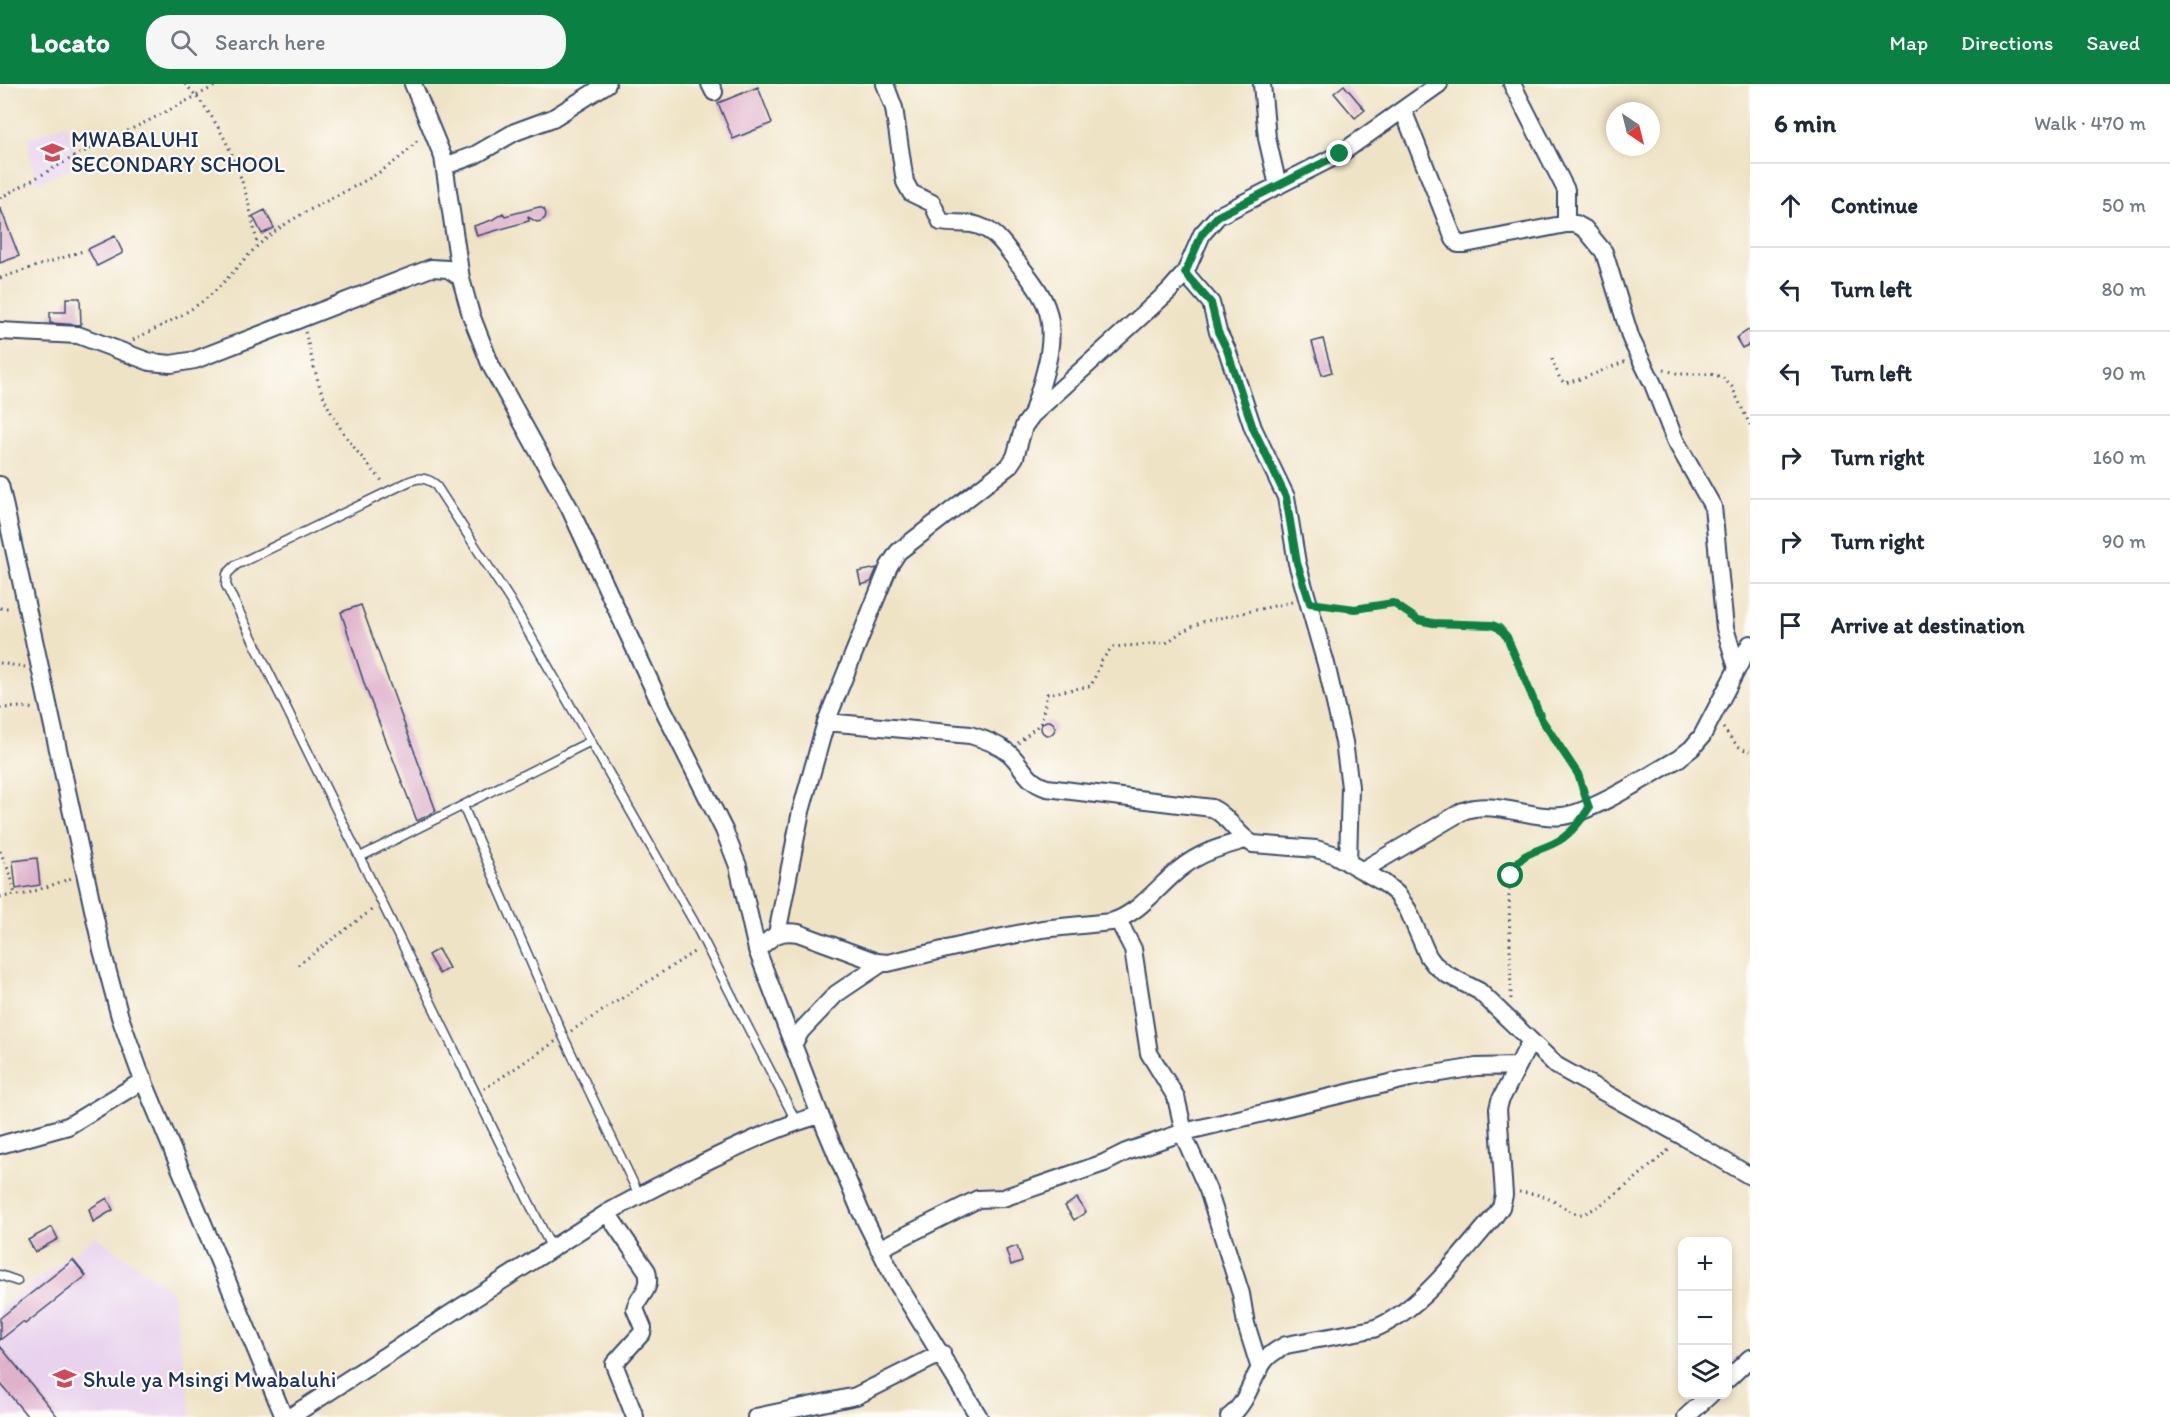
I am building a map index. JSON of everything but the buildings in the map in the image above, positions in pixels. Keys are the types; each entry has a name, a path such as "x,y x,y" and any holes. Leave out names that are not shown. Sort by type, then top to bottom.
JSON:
{"street":[{"path":"413,84 445,166 460,277 471,315 491,366 570,509 660,703 724,830 738,866 757,950 820,1115 860,1210 895,1280 942,1353 979,1417"},
{"path":"445,166 475,155 515,132 553,118 607,84"},
{"path":"885,84 894,108 902,174 908,189 932,203 941,222 968,223 988,230 996,236 1032,281 1046,306 1050,322 1050,345 1042,384 1032,415"},
{"path":"1262,84 1267,138 1278,186"},
{"path":"777,934 801,811 826,722 859,636 893,558 1012,462 1024,426 1032,415 1160,299 1185,273 1202,234 1218,216 1340,154 1439,84"},
{"path":"1512,84 1566,190 1566,224"},
{"path":"1403,110 1454,239 1458,244 1576,224 1585,229 1604,252 1627,330 1643,362 1675,440 1713,507 1725,628 1737,668"},
{"path":"0,331 56,332 78,335 150,362 171,364 195,360 431,268 447,269 460,277"},
{"path":"1185,273 1211,303 1218,332 1227,350 1253,428 1286,497 1297,563 1338,709 1349,776 1355,866"},
{"path":"0,485 102,950 120,1017 284,1417"},
{"path":"1355,866 1474,807 1485,806 1551,817 1578,813 1678,759 1702,736 1750,644"},
{"path":"826,722 970,735 987,740 1008,752 1035,784 1047,788 1212,808 1219,811 1245,840 1253,844 1316,849 1355,866 1398,894 1434,964 1446,974 1479,991 1557,1066 1750,1176"},
{"path":"757,950 777,934 798,933 882,963 896,962 1041,929 1118,920 1137,907 1179,869 1196,857 1211,849 1245,840"},
{"path":"1118,920 1133,949 1149,1053 1176,1097 1186,1141 1208,1190 1232,1263 1241,1294 1246,1324 1260,1369"},
{"path":"794,1043 801,1031 836,993 882,963"},
{"path":"1229,1417 1244,1403 1266,1359 1286,1345 1373,1329 1401,1315 1418,1300 1494,1217 1501,1207 1504,1195 1498,1109 1530,1042"},
{"path":"879,1250 978,1199 1003,1198 1184,1132 1420,1076 1476,1067 1518,1066"},
{"path":"0,1145 68,1126 144,1080"},
{"path":"290,1417 607,1213 734,1148 796,1121 820,1115"},
{"path":"607,1213 648,1277 647,1290 635,1309 643,1328 642,1333 614,1364 635,1417"},
{"path":"756,1417 856,1396 942,1353"},
{"path":"1732,1375 1750,1358"},
{"path":"1686,1417 1706,1399"}],"lane":[{"path":"551,1247 226,585 230,569 236,565 418,478 427,479 435,484 510,600 591,741 706,944 796,1121"},
{"path":"360,857 591,741"},
{"path":"464,806 563,1036 639,1195"},
{"path":"0,1275 17,1281"}],"path":[{"path":"185,84 197,96 223,137 242,177 257,245"},
{"path":"0,198 79,154 219,84"},
{"path":"115,349 161,326 208,297 257,245 290,221 394,163 431,127"},
{"path":"0,278 83,250"},
{"path":"302,318 316,374 333,415 369,467 389,490"},
{"path":"1552,359 1560,379 1570,383 1636,359 1680,374 1710,374 1722,377 1732,387 1750,425"},
{"path":"1008,752 1041,723 1047,694 1091,686 1102,660 1112,647 1166,643 1202,622 1309,601 1355,609 1393,603 1418,620 1433,623 1492,625 1499,628 1507,637 1542,720 1578,774 1589,808 1580,822 1566,835 1546,847 1522,856 1514,867 1509,896 1510,990 1514,1023"},
{"path":"0,663 41,671"},
{"path":"0,708 22,707 50,712"},
{"path":"1714,716 1736,745 1744,751 1750,751"},
{"path":"0,851 11,876 15,895"},
{"path":"0,897 40,890 85,873"},
{"path":"298,965 382,903"},
{"path":"476,1094 706,944"},
{"path":"1504,1195 1519,1192 1533,1193 1570,1211 1580,1214 1589,1212 1684,1137"}],"shaded area":[{"name":"MWABALUHI SECONDARY SCHOOL","path":"66,124 81,165 37,183 27,139"},
{"path":"96,1236 172,1291 191,1411 189,1417 0,1417 0,1308"}],"place":[{"name":"MWABALUHI SECONDARY SCHOOL","path":"53,152"},
{"name":"Shule ya Msingi Mwabaluhi","path":"65,1379"}],"route":[{"path":"1340,154 1218,216 1202,234 1185,273 1209,298 1218,332 1227,350 1253,428 1280,480 1292,526 1297,563 1310,603 1362,609 1393,603 1418,620 1433,623 1492,625 1504,632 1507,637 1542,720 1578,774 1589,808 1580,822 1561,839 1522,856 1517,861 1511,876"}]}
